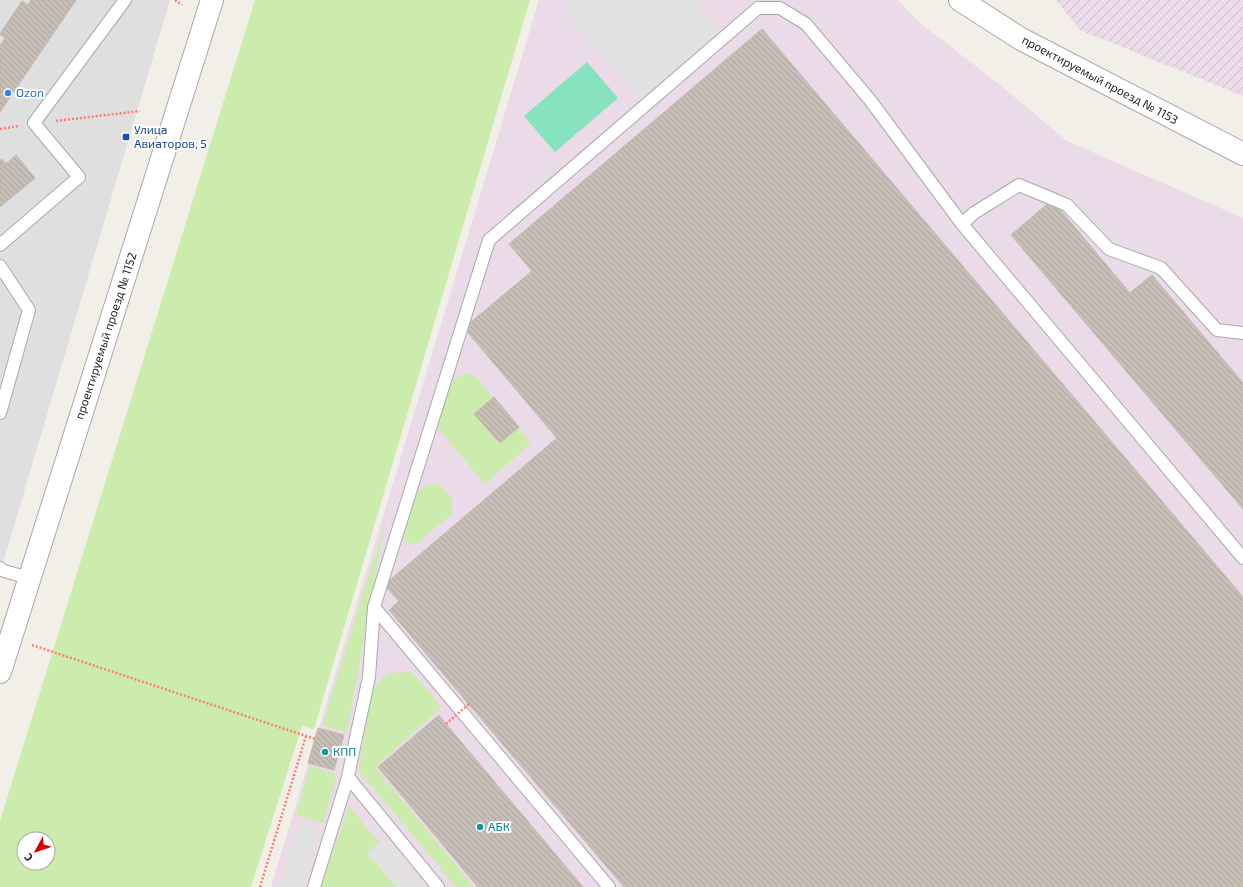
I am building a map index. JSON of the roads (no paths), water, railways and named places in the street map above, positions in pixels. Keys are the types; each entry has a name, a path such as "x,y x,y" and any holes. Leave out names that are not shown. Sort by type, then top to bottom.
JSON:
{"street":[{"name":"проектируемый проезд № 1152","path":"0,669 212,0"},
{"name":"проектируемый проезд № 1153","path":"960,0 1021,39 1243,154"}],"lane":[{"path":"0,245 79,177 34,123 125,0"},
{"path":"314,887 348,777 369,677 374,607 489,240 720,39 758,8 780,8 806,24 870,100 962,224 1243,558"},
{"path":"962,224 974,213 1019,185 1067,205 1109,249 1161,268 1217,330 1243,333"},
{"path":"0,266 29,310 0,413"},
{"path":"0,568 4,571 29,578"},
{"path":"374,607 609,887"},
{"path":"348,777 438,887"}],"place":[{"name":"Ozon","path":"8,93"},
{"name":"Улица Авиаторов, 5","path":"126,137"},
{"name":"КПП","path":"325,752"},
{"name":"АБК","path":"480,827"}]}
